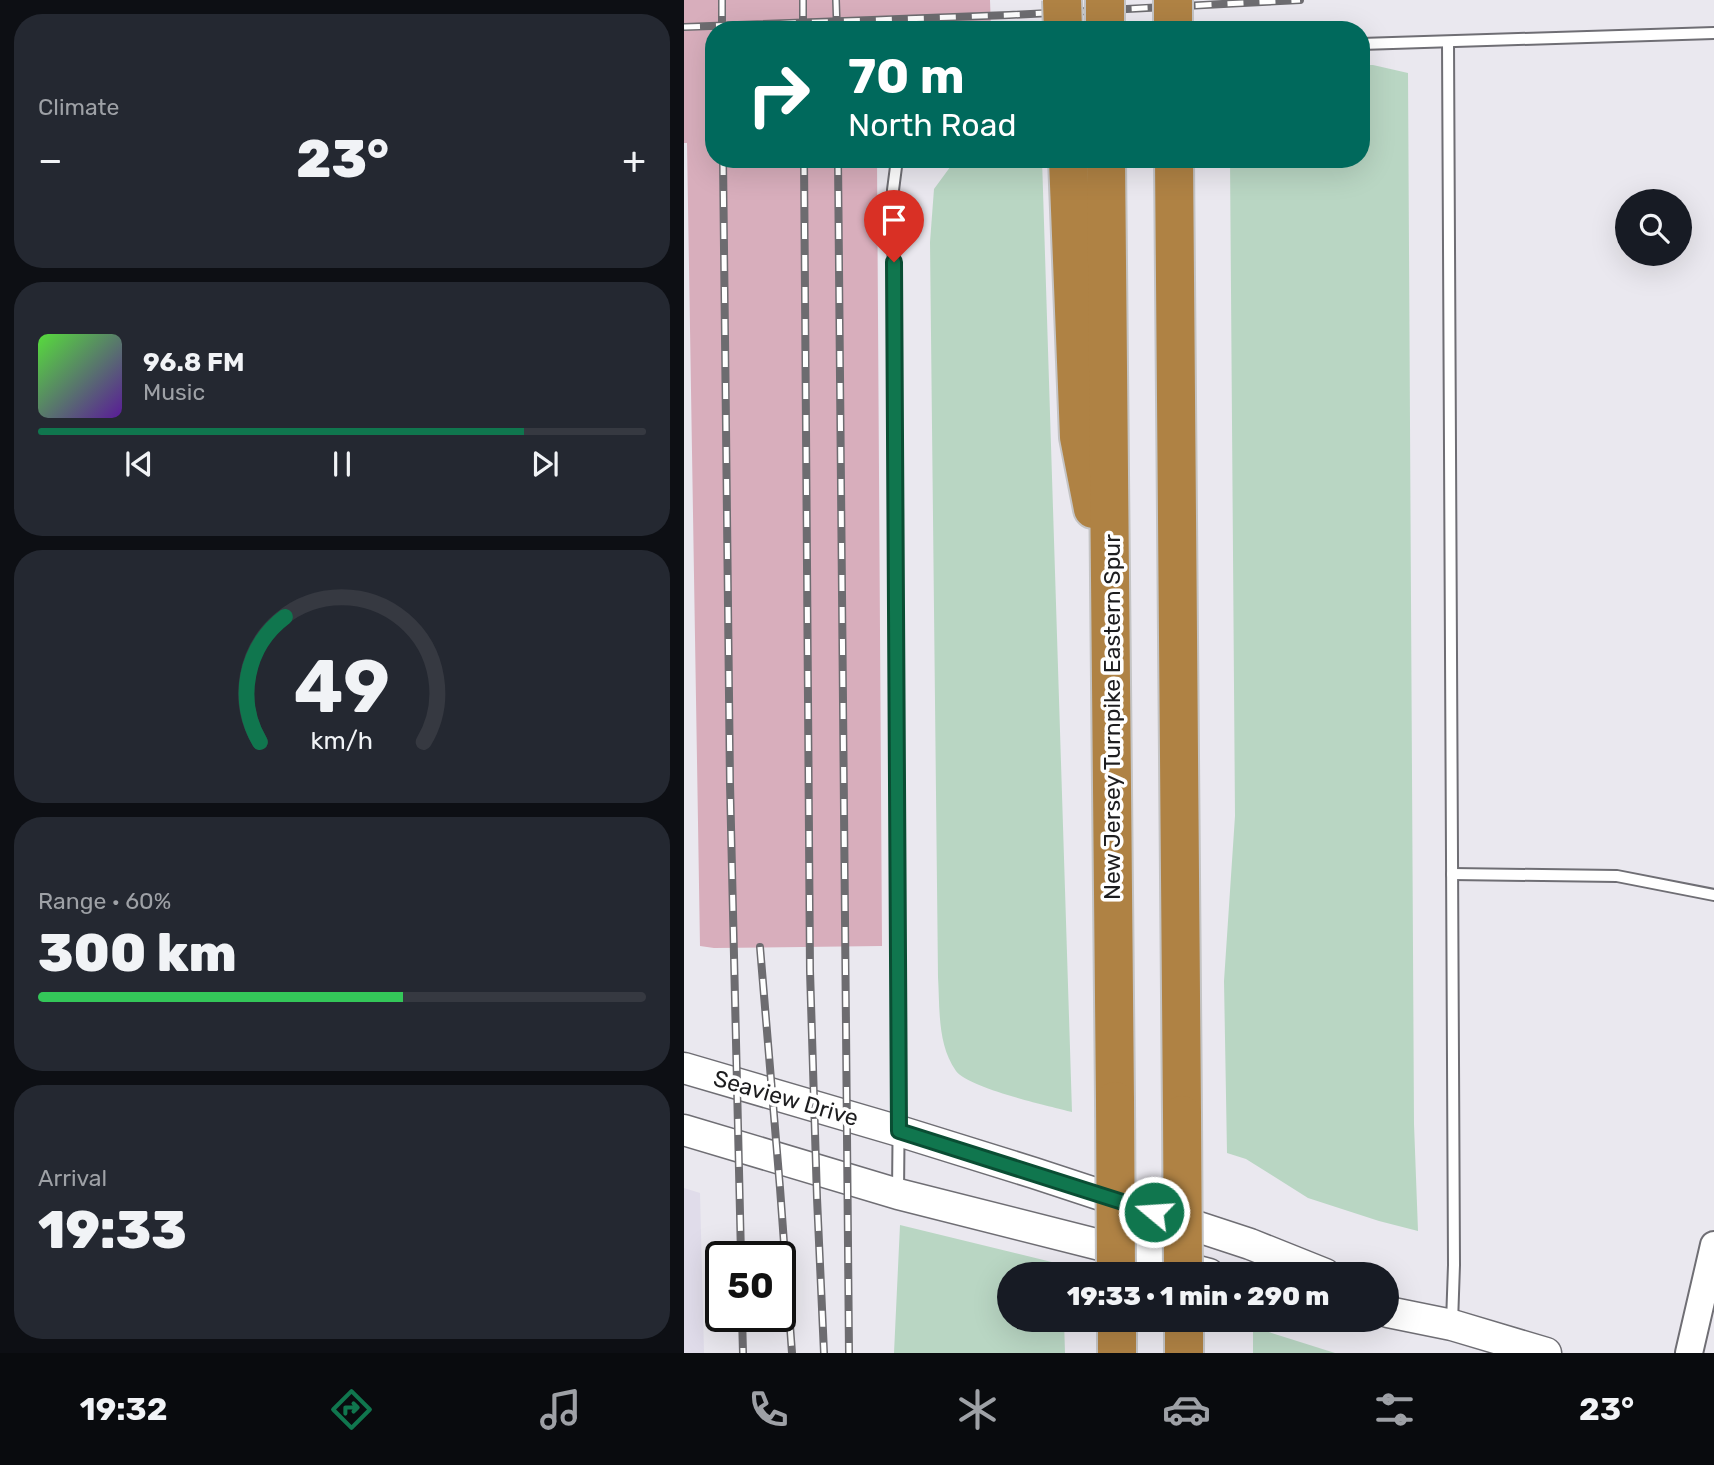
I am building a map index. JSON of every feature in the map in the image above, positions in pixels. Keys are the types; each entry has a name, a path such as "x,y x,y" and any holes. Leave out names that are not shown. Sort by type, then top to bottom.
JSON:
{"highway":[{"path":"1062,0 1063,21"},
{"path":"1105,0 1105,21"},
{"path":"1173,0 1173,21"},
{"path":"1068,168 1078,437 1111,600"},
{"name":"New Jersey Turnpike Eastern Spur","path":"1106,168 1116,1262"},
{"path":"1174,168 1183,1262"},
{"path":"1117,1332 1117,1353"},
{"path":"1184,1332 1184,1353"}],"main road":[{"name":"Seaview Drive","path":"684,1068 899,1131 1250,1244 1295,1262"},
{"path":"684,1130 898,1194 1164,1262"},
{"path":"1399,1303 1452,1325"},
{"path":"1399,1314 1452,1325 1546,1353"}],"street":[{"path":"1689,1353 1706,1307 1714,1245"}],"lane":[{"path":"1370,44 1714,33"},
{"path":"1448,41 1454,1265 1452,1325"},
{"path":"896,168 893,190 898,1194"},
{"path":"1452,874 1617,876 1714,895"}],"shaded area":[{"path":"684,1188 700,1193 704,1353 684,1353"}],"green space":[{"path":"1370,65 1373,65 1408,73 1414,1124 1418,1231 1308,1198 1246,1159 1227,1153 1224,981 1235,816 1230,168 1370,168"},
{"path":"949,168 1042,168 1072,1112 1010,1096 963,1077 950,1060 942,1038 938,977 930,242 934,189"},
{"path":"900,1225 1052,1262 997,1262 997,1332 1064,1332 1065,1353 894,1353"},
{"path":"1253,1332 1269,1332 1335,1353 1253,1353"}],"building":[{"path":"684,0 990,0 991,21 705,21 705,168 877,168 882,946 700,946 687,143 684,143"}],"railway":[{"path":"722,0 722,21"},
{"path":"803,0 803,21"},
{"path":"836,0 837,21"},
{"path":"846,21 1300,0"},
{"path":"684,27 705,26"},
{"path":"723,168 730,784 741,1241"},
{"path":"804,168 810,971 824,1353"},
{"path":"838,168 849,1353"},
{"path":"760,947 792,1353"},
{"path":"742,1332 743,1353"}],"route":[{"path":"894,262 899,1131 1154,1212"}]}
